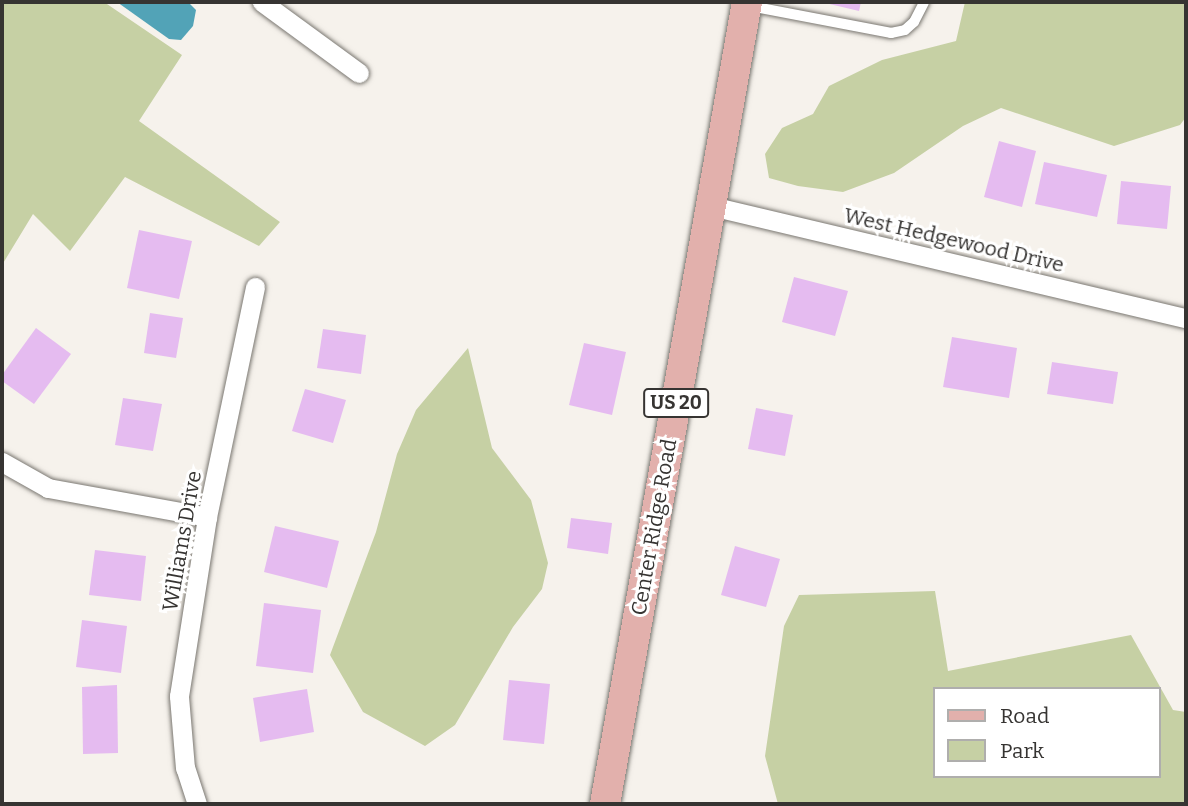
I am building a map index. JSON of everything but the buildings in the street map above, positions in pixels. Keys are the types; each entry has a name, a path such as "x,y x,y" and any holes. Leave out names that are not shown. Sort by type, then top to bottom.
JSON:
{"main road":[{"name":"Center Ridge Road","path":"605,804 746,4"}],"street":[{"path":"262,2 359,73"},
{"name":"West Hedgewood Drive","path":"711,206 1186,318"},
{"name":"Williams Drive","path":"197,804 185,768 179,696 208,517 255,287"},
{"path":"2,462 48,488 208,517"}],"lane":[{"path":"746,4 891,33 905,30 914,22 924,2"}],"green space":[{"path":"2,2 104,2 182,55 139,121 280,222 259,246 125,177 70,251 33,214 2,265"},
{"path":"965,2 1186,2 1186,117 1180,125 1114,146 1001,108 963,126 894,173 843,192 798,186 769,178 765,154 782,128 813,114 829,86 882,60 956,41"},
{"path":"468,348 492,448 531,500 548,563 542,589 513,627 455,725 425,746 363,712 330,655 376,532 397,454 416,410"},
{"path":"935,591 948,671 1131,635 1173,710 1186,712 1186,804 778,804 765,756 784,626 799,595"}],"water":[{"path":"117,2 188,2 196,10 193,26 181,40 169,39"}]}
